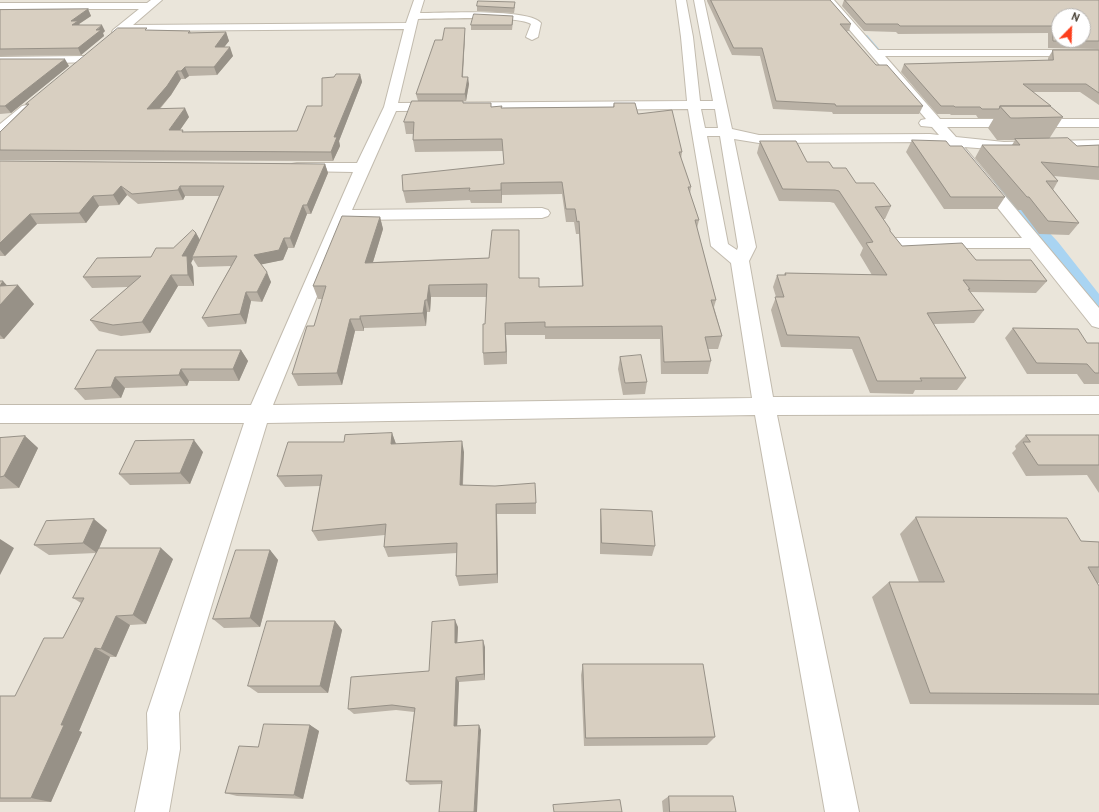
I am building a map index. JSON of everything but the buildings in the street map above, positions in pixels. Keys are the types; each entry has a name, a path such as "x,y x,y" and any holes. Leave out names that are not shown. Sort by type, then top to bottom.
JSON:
{"street":[{"path":"830,1 848,2"},
{"path":"830,1 951,140 1099,321"},
{"path":"0,6 153,3"},
{"path":"110,38 153,3"},
{"path":"740,261 720,246 694,105 682,5 700,6 716,81 747,247 740,261 764,406 842,812"},
{"path":"121,28 414,14 509,16 521,17 536,23 532,37"},
{"path":"152,812 164,749 164,713 258,414 362,168 391,107 414,14"},
{"path":"72,71 95,51"},
{"path":"874,53 1099,52"},
{"path":"0,61 84,60"},
{"path":"692,80 716,81"},
{"path":"0,131 36,101"},
{"path":"391,107 720,105"},
{"path":"913,123 1099,123"},
{"path":"726,132 751,124"},
{"path":"700,132 726,132 748,138 759,139 930,138 982,145 1004,146 1099,144"},
{"path":"1068,154 1099,155"},
{"path":"283,167 362,168"},
{"path":"708,177 734,178"},
{"path":"342,215 542,213"},
{"path":"894,242 1035,243"},
{"path":"0,414 258,414 764,406 1099,405"}],"shaded area":[{"path":"0,0 1099,0 1099,812 0,812"}],"waterway":[{"path":"866,36 879,51"},
{"path":"995,186 1050,247 1099,310"}]}
